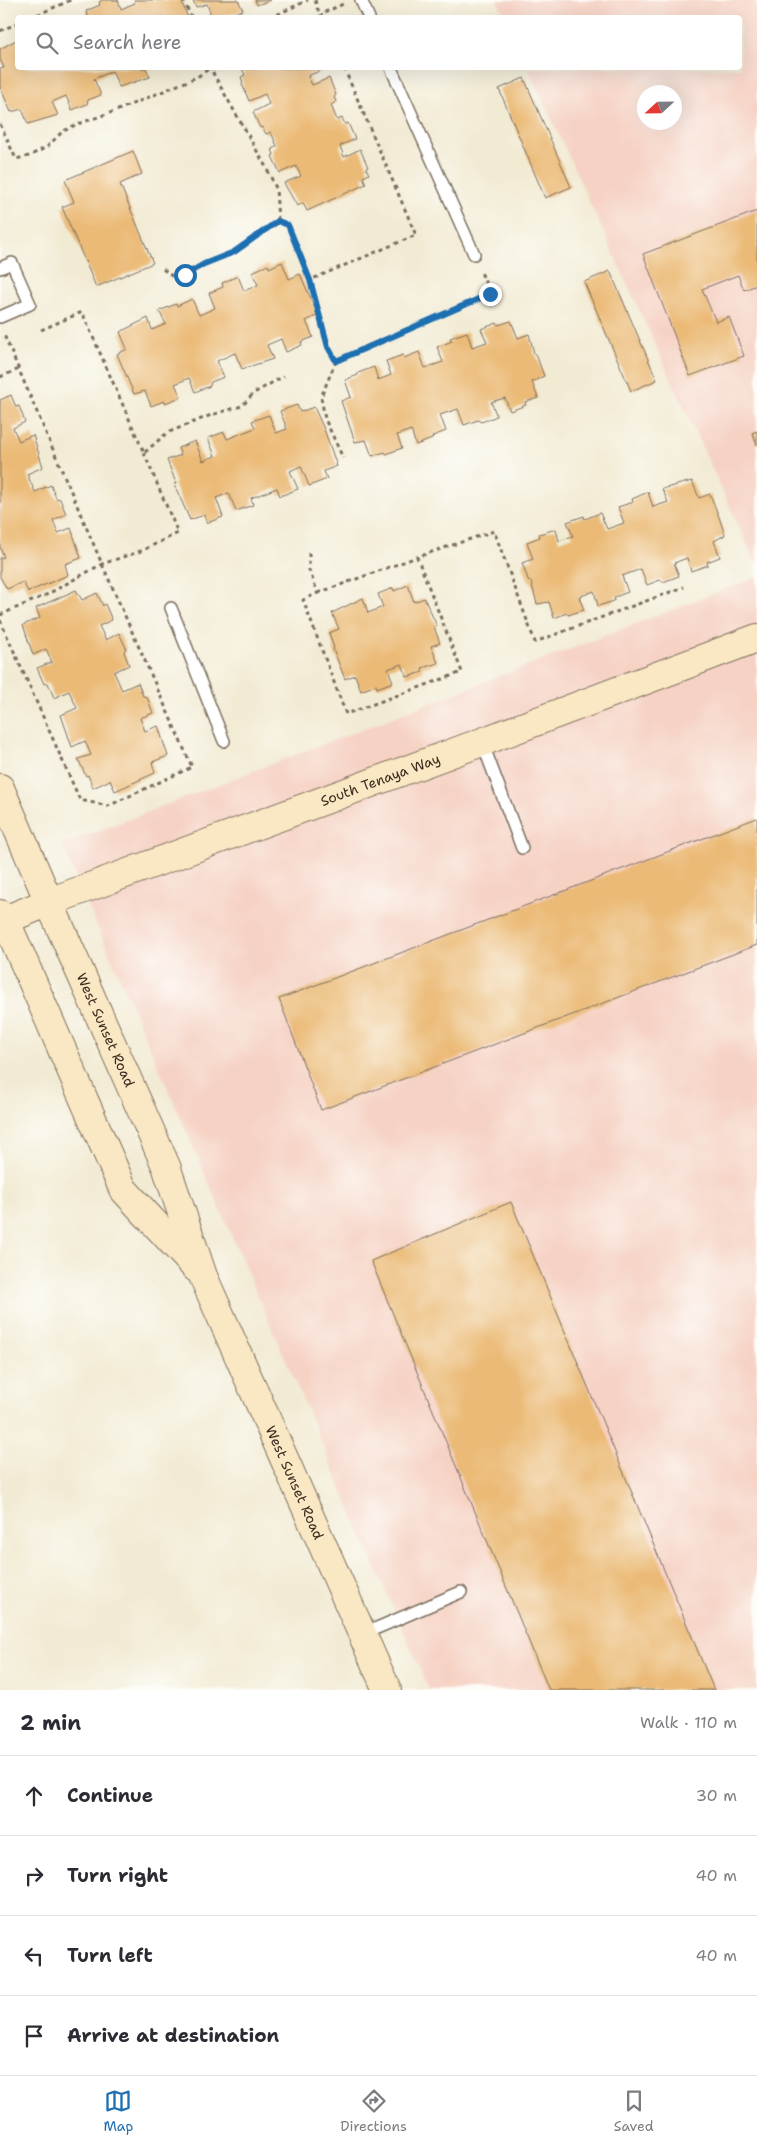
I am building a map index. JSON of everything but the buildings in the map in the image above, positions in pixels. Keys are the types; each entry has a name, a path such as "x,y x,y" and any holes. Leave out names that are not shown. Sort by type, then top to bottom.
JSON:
{"main road":[{"name":"South Tenaya Way","path":"1,919 482,742 757,638"},
{"name":"West Sunset Road","path":"0,788 166,1166 203,1276 387,1690"},
{"name":"West Sunset Road","path":"1,919 124,1189 203,1276"}],"lane":[{"path":"361,0 368,15"},
{"path":"392,70 474,254"},
{"path":"0,268 12,262 30,304 0,317"},
{"path":"171,608 224,741"},
{"path":"482,742 522,848"},
{"path":"363,1634 461,1592"}],"path":[{"path":"37,15 70,0"},
{"path":"182,0 190,15"},
{"path":"276,15 308,0"},
{"path":"315,0 321,15"},
{"path":"324,15 350,0"},
{"path":"0,31 15,24"},
{"path":"0,124 16,159 29,156 47,146 62,132 75,125 127,106 196,77 208,70"},
{"path":"212,70 273,181 276,188 278,221"},
{"path":"310,280 416,235 345,70"},
{"path":"278,221 288,225 310,280 328,347 336,361"},
{"path":"163,269 173,277 185,275 204,264 234,252 278,221"},
{"path":"343,458 325,418 321,397 336,361 490,294 474,254"},
{"path":"0,615 46,595 102,564 141,551 178,533 82,312 41,330"},
{"path":"0,620 80,800 108,806 192,767 102,564 4,334"},
{"path":"0,377 19,369"},
{"path":"144,453 167,433 211,415 242,406 254,393 284,376"},
{"path":"417,557 462,672 346,714 303,600 318,593 417,557 494,531 535,642 684,587"},
{"path":"309,552 309,570 318,593"}],"shaded area":[{"path":"497,0 757,0 757,566 529,70 742,70 742,15 504,15"},
{"path":"757,577 757,1690 429,1690 62,845"}],"route":[{"path":"185,275 204,264 234,252 278,221 288,225 310,280 313,298 323,322 328,347 336,361 490,294"}]}
